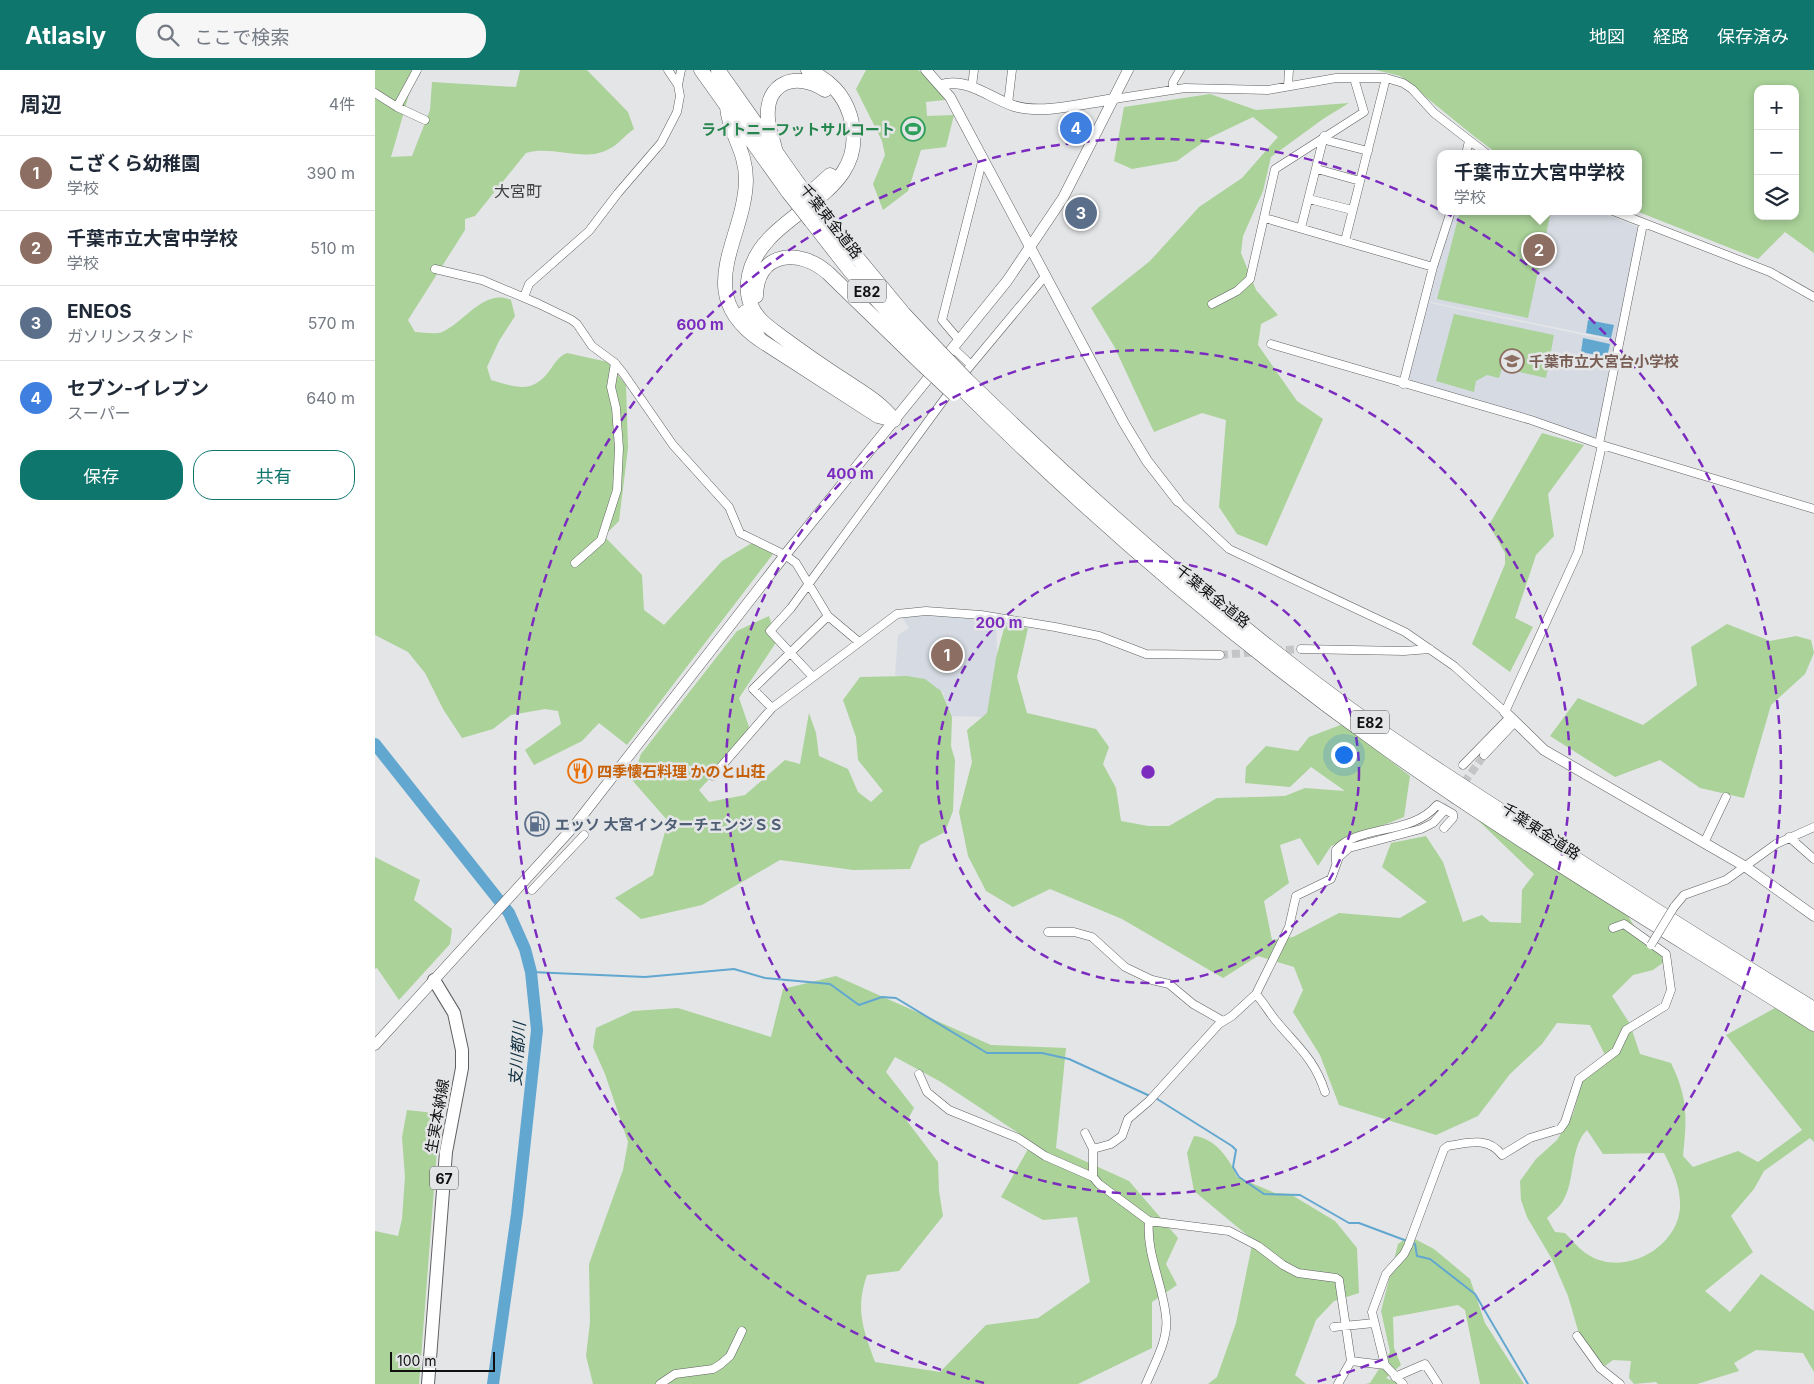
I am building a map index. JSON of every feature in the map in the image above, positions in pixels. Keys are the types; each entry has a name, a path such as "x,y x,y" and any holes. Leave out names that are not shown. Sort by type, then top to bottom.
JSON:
{"highway":[{"name":"千葉東金道路","path":"701,70 727,107 817,218 850,271 962,389 1012,446 1025,452 1110,530 1193,601 1303,688 1380,744 1652,922 1814,1024"},
{"name":"千葉東金道路","path":"718,70 776,153 794,189"},
{"path":"808,70 829,82 843,98 851,118 853,148 844,170 831,188 773,235 754,260 749,277 748,295 755,314 760,321 767,324 807,356 885,407 894,420"},
{"path":"760,340 743,308 740,290 742,270 749,251 759,238 772,224 819,187 839,161 844,142 843,122 836,103 825,90 812,82 803,80 790,81 776,90 769,103 768,119 776,153"},
{"path":"727,107 728,120 743,155 746,181 743,206 727,256 726,291 738,319 749,332 760,340 878,416 894,420"},
{"path":"767,324 756,296 758,280 772,262 790,257 800,258 820,266 930,357 962,389"},
{"name":"千葉東金道路","path":"962,389 1044,454 1166,563 1226,613 1351,709 1478,797 1814,1010"}],"main road":[{"name":"生実本納線","path":"428,1384 446,1152 462,1068 462,1050 454,1013 435,980"}],"street":[{"path":"397,107 417,70"},
{"path":"668,70 678,85"},
{"path":"524,297 529,284 589,231 618,193 661,143 677,112 680,96 678,85 681,70"},
{"path":"926,70 941,85 983,158 1124,423 1147,460 1178,501 1219,542 1237,554 1374,616 1430,649 1482,689 1544,750 1745,867 1814,916"},
{"path":"972,86 973,70"},
{"path":"1008,104 1012,70"},
{"path":"375,1046 571,829 785,555 1007,281 1063,198 1129,70"},
{"path":"1173,90 1173,82 1180,70"},
{"path":"1288,86 1289,70"},
{"path":"1365,78 1370,70"},
{"path":"941,85 956,83 972,86 1008,104 1025,108 1039,108 1080,105 1194,88 1268,90 1336,78 1386,78 1403,83 1412,89 1435,113 1481,150"},
{"path":"1212,304 1237,290 1250,279 1275,169 1364,112 1354,78"},
{"path":"1345,241 1386,78"},
{"path":"375,93 397,107 425,120"},
{"path":"1324,136 1329,141 1368,151"},
{"path":"1301,228 1324,136"},
{"path":"1466,150 1469,141"},
{"path":"971,365 942,320 983,158"},
{"path":"1317,169 1359,181"},
{"path":"1309,199 1352,210"},
{"path":"1403,384 1433,266 1450,215"},
{"path":"1622,215 1770,272 1814,297"},
{"path":"1265,218 1433,266"},
{"path":"1484,755 1510,717 1578,552 1601,444 1643,224"},
{"path":"435,269 482,280 524,297 577,324 592,346 615,363 665,430 673,445 729,507 740,533 785,555 796,563 828,616 859,642"},
{"path":"813,677 769,631 809,583 971,365 1046,275"},
{"path":"1271,344 1531,420 1601,444 1814,509"},
{"path":"575,563 601,540 617,490 619,448 616,408 611,388 615,363"},
{"path":"713,776 772,708 897,614 926,611 981,615 1099,636 1146,654 1220,655"},
{"path":"772,708 753,689 828,616"},
{"path":"1301,649 1404,651 1430,649"},
{"path":"1463,764 1510,717"},
{"path":"1704,844 1726,797"},
{"path":"1336,864 1335,854 1341,844 1348,840 1428,816 1437,805 1453,814 1453,818 1444,828"},
{"path":"1093,1149 1111,1144 1122,1136 1129,1119 1149,1101 1223,1021 1256,994 1289,927 1296,896 1331,879 1336,864 1343,852 1349,848 1421,829 1433,823 1443,812"},
{"path":"1651,945 1674,907 1684,895 1726,880 1789,837 1814,827"},
{"path":"528,877 535,887 581,838 571,829"},
{"path":"1789,837 1814,859"},
{"path":"1403,1384 1385,1365 1372,1312 1386,1274 1404,1254 1408,1246 1444,1150 1448,1146 1482,1142 1497,1149 1502,1155 1530,1138 1560,1129 1565,1122 1579,1080 1616,1051 1626,1030 1665,1006 1671,990 1666,954 1624,924 1613,928"},
{"path":"1048,932 1074,932 1092,937 1125,967 1153,980 1169,984 1193,1004 1223,1021"},
{"path":"1256,994 1275,1020 1312,1062 1318,1071 1325,1092"},
{"path":"919,1074 927,1092 949,1110 1018,1138 1045,1156 1093,1177 1099,1184 1149,1221 1229,1231 1257,1246 1297,1273 1339,1280 1351,1361 1338,1384"},
{"path":"1085,1132 1093,1149 1093,1177"},
{"path":"1147,1384 1164,1337 1166,1318 1148,1234 1149,1221"},
{"path":"1334,1327 1374,1323"},
{"path":"660,1384 675,1374 713,1369 721,1364 730,1356 742,1331"},
{"path":"1577,1336 1600,1368 1620,1384"},
{"path":"1351,1361 1385,1365"},
{"path":"1395,1377 1425,1364 1438,1384"}],"shaded area":[{"path":"1452,215 1606,215 1638,227 1640,232 1617,340 1426,301"},
{"name":"千葉市立大宮台小学校","path":"1426,302 1617,342 1598,435 1592,438 1538,418 1407,381"},
{"path":"928,614 996,620 998,679 989,717 949,716 943,692 895,675 898,635 909,628 901,616"}],"green space":[{"path":"375,70 416,70 391,157 412,156 430,110 432,82 516,87 520,70 587,70 628,112 634,129 609,149 589,154 547,151 526,153 475,216 465,219 465,230 408,320 415,332 439,333 483,302 501,298 511,300 515,316 499,341 487,367 491,380 516,387 530,386 537,383 559,358 567,353 608,362 626,385 628,448 619,521 604,536 642,575 644,610 664,625 722,561 752,543 773,554 627,745 599,723 582,741 534,765 525,750 561,724 558,711 545,709 511,715 493,729 462,738 443,709 425,673 408,652 375,635"},
{"name":"ライトニーフットサルコート","path":"866,70 918,70 928,77 945,100 926,102 927,116 954,115 946,147 921,150 908,191 883,210 873,184 885,155 882,141 856,89"},
{"path":"1376,70 1814,70 1814,253 1785,232 1758,259 1642,213 1642,150 1493,150 1400,76"},
{"path":"1210,94 1256,110 1349,103 1323,119 1271,157 1263,191 1243,236 1241,253 1256,290 1278,315 1261,324 1258,345 1297,401 1323,419 1267,546 1237,534 1219,507 1226,420 1202,413 1154,432 1114,346 1091,308 1150,261 1199,207 1242,178 1278,137 1253,117 1209,138 1177,161 1132,169 1114,161 1124,107"},
{"path":"1459,215 1550,215 1528,318 1437,299"},
{"path":"1454,314 1554,335 1546,378 1502,368 1499,378 1487,375 1476,381 1474,392 1436,381"},
{"path":"1542,433 1584,445 1548,494 1554,536 1536,555 1515,618 1533,627 1510,672 1472,644 1505,564 1505,553 1489,525"},
{"path":"769,616 777,641 739,698 749,727 735,752 699,790 709,802 745,795 785,760 800,764 809,713 816,733 819,756 848,769 858,792 871,802 883,791 858,760 856,737 843,700 860,677 907,676 925,679 941,691 952,717 951,746 955,760 953,811 945,832 920,845 910,869 853,870 780,860 702,905 641,919 615,898 653,875 668,821 632,780 641,754 737,631"},
{"path":"1727,624 1770,641 1796,636 1811,640 1814,653 1805,674 1771,705 1744,798 1700,788 1660,760 1615,777 1550,736 1578,698 1643,725 1697,685 1691,647"},
{"path":"1005,625 1028,628 1017,677 1027,713 1096,729 1109,747 1103,764 1116,788 1121,821 1148,826 1169,826 1217,798 1285,796 1305,788 1345,791 1311,767 1290,787 1245,783 1246,767 1266,746 1298,751 1309,737 1343,724 1410,776 1404,817 1331,846 1318,866 1300,838 1280,845 1289,883 1264,901 1272,940 1293,937 1339,913 1400,918 1427,902 1382,867 1391,843 1426,836 1443,862 1463,922 1482,915 1490,922 1521,923 1522,890 1534,874 1461,804 1625,911 1634,926 1660,949 1664,962 1653,970 1633,975 1612,996 1630,1024 1640,1054 1671,1063 1677,1075 1685,1108 1683,1156 1693,1167 1738,1151 1758,1162 1802,1130 1726,1035 1775,1008 1814,1032 1814,1142 1810,1138 1764,1171 1754,1189 1731,1216 1753,1252 1705,1291 1730,1312 1761,1274 1814,1311 1814,1372 1803,1353 1756,1350 1734,1363 1739,1371 1697,1384 1658,1384 1656,1382 1634,1384 1629,1378 1631,1361 1613,1360 1605,1366 1582,1344 1568,1296 1553,1261 1527,1217 1521,1200 1520,1181 1536,1159 1557,1140 1573,1114 1582,1082 1595,1066 1606,1057 1590,1025 1557,1023 1542,1044 1510,1074 1478,1116 1436,1135 1339,1105 1320,1055 1293,1012 1303,990 1294,967 1258,956 1223,978 1122,919 1050,889 1013,907 986,891 968,856 959,812 972,762 967,730 987,713 996,658","holes":["1587,1130 1603,1154 1664,1153 1678,1186 1680,1208 1677,1223 1669,1236 1658,1247 1631,1261 1616,1263 1601,1261 1587,1254 1565,1233 1555,1232 1547,1218 1566,1196 1577,1146"]},
{"path":"375,857 420,880 414,900 452,929 450,944 399,1000 377,968 375,969"},
{"path":"836,976 991,1045 1066,1048 1056,1148 1129,1181 1178,1238 1166,1264 1177,1285 1152,1302 1152,1348 1078,1384 593,1384 586,1356 590,1322 589,1264 623,1170 628,1142 605,1074 593,1047 596,1028 633,1011 678,1008 771,1037 783,989","holes":["895,1057 941,1082 1032,1142 1001,1197 1043,1220 1077,1217 1090,1282 1038,1318 986,1325 940,1372 875,1362 864,1329 861,1309 863,1287 867,1275 899,1271 943,1216 939,1191 938,1162 907,1121 914,1108 886,1072"]},
{"path":"407,1110 443,1114 437,1150 419,1384 375,1384 375,1231 398,1236 402,1219 405,1177 402,1137"},
{"path":"1194,1136 1209,1141 1221,1150 1237,1177 1275,1193 1290,1194 1335,1221 1357,1248 1359,1293 1334,1301 1316,1320 1295,1375 1306,1384 1208,1384 1217,1377 1236,1323 1253,1240 1194,1191 1187,1153"},
{"path":"1409,1236 1434,1249 1470,1279 1485,1323 1524,1384 1480,1384 1465,1310 1458,1305 1393,1317 1394,1348 1401,1365 1386,1378 1400,1384 1365,1384 1370,1383 1390,1352 1381,1311 1398,1244"}],"water":[{"path":"1588,320 1614,325 1611,338 1586,333"},
{"path":"1583,338 1610,344 1607,357 1581,352"}],"waterway":[{"name":"支川都川","path":"375,744 509,913 525,949 531,972 537,1030 517,1214 493,1384"},
{"path":"531,972 645,977 734,969 765,978 830,984 859,1005 882,997 896,998 987,1053 1042,1053 1069,1059 1150,1096"},
{"path":"1154,1097 1232,1146 1236,1150 1233,1167 1239,1177 1264,1194 1300,1195 1349,1223 1359,1223 1407,1241"},
{"path":"1412,1243 1415,1244 1417,1256 1430,1259 1475,1294 1528,1384"}],"tunnel":[{"path":"1274,651 1301,649"},
{"path":"1220,655 1258,652"},
{"path":"1443,812 1484,755"}],"place":[{"name":"セブン-イレブン","path":"1076,128"},
{"name":"ライトニーフットサルコート","path":"913,129"},
{"name":"ENEOS","path":"1081,213"},
{"name":"千葉市立大宮中学校","path":"1539,250"},
{"name":"千葉市立大宮台小学校","path":"1512,361"},
{"name":"こざくら幼稚園","path":"947,655"},
{"name":"四季懐石料理 かのと山荘","path":"580,771"},
{"name":"エッソ 大宮インターチェンジＳＳ","path":"537,824"}],"district":[{"name":"大宮町","path":"518,191"}]}
